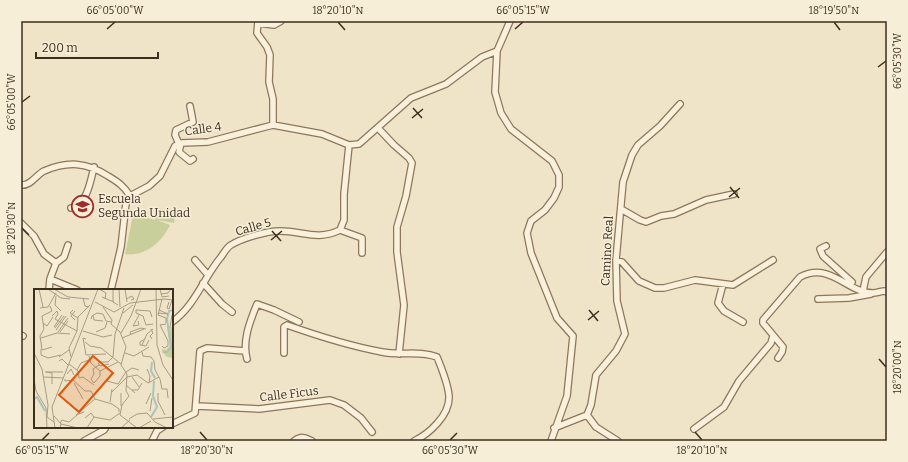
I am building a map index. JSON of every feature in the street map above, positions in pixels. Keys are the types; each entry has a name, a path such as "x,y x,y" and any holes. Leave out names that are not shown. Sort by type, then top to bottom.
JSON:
{"street":[{"path":"273,125 273,98 269,82 270,55 267,47 257,33 258,22 274,25 281,21"},
{"path":"510,21 497,51 495,92 501,113 511,129 552,161 559,175 559,187 554,198 545,210 531,221 527,233 531,253 557,318 573,336 567,396 562,414 554,428 551,441"},
{"path":"362,253 362,238 340,230 344,220 344,194 349,145 359,144 411,98 446,84 482,57 497,51"},
{"name":"Camino Real","path":"587,415 592,405 596,375 616,351 625,334 617,301 616,260 623,182 632,154 638,145 660,126 680,104"},
{"path":"190,106 193,122 176,130 175,136 180,144 179,152 181,156 190,161 193,159"},
{"name":"Calle 4","path":"130,196 149,186 160,176 175,146 180,144 208,142 273,125 322,134 349,145"},
{"path":"378,128 409,158 412,163 406,196 397,227 398,252 404,305 398,354"},
{"path":"21,185 28,184 42,172 60,166 76,164 94,167 125,186 130,196 126,203 121,247 111,289"},
{"path":"71,208 76,208 83,201 94,167"},
{"path":"621,209 646,222 661,216 674,214 706,200 734,194"},
{"path":"21,222 34,236 44,254 56,263"},
{"name":"Calle 5","path":"173,321 181,316 230,245 266,232 281,231 318,236 331,234 340,230"},
{"path":"49,289 50,279 56,263 64,257 68,245"},
{"path":"826,246 820,249 822,256 848,280 863,290"},
{"path":"863,290 866,277 887,252"},
{"path":"196,260 208,275"},
{"path":"616,260 622,262 639,281 655,288 664,288 695,280 733,285 773,260"},
{"path":"778,358 783,347 763,323 763,320 800,276 808,272 828,274 873,294"},
{"path":"50,279 75,289"},
{"path":"203,283 222,304 232,312"},
{"path":"723,284 718,303 724,311 743,322"},
{"path":"818,299 849,298 873,294 885,290 887,292"},
{"path":"247,360 245,351 250,324 256,304 274,310 299,322"},
{"path":"284,353 284,327 287,325 325,338 384,352 398,354 430,354 437,358 449,397 443,415 435,427 424,437 414,441"},
{"path":"694,429 724,407 739,381 771,343 773,336"},
{"path":"173,424 190,416 195,412 197,406 200,351 207,348 245,351"},
{"name":"Calle Ficus","path":"197,406 259,409 330,400 344,405 361,418 372,432"},
{"path":"554,428 587,415 596,427 618,441"},
{"path":"84,441 105,428"},
{"path":"152,441 158,431 162,428"},
{"path":"294,441 299,437 305,437 312,441"}],"green space":[{"path":"157,208 176,212 174,223 157,220 170,225 158,242 146,251 125,254 133,215 135,214 155,220"}],"place":[{"name":"Escuela Segunda Unidad","path":"82,206"}]}
